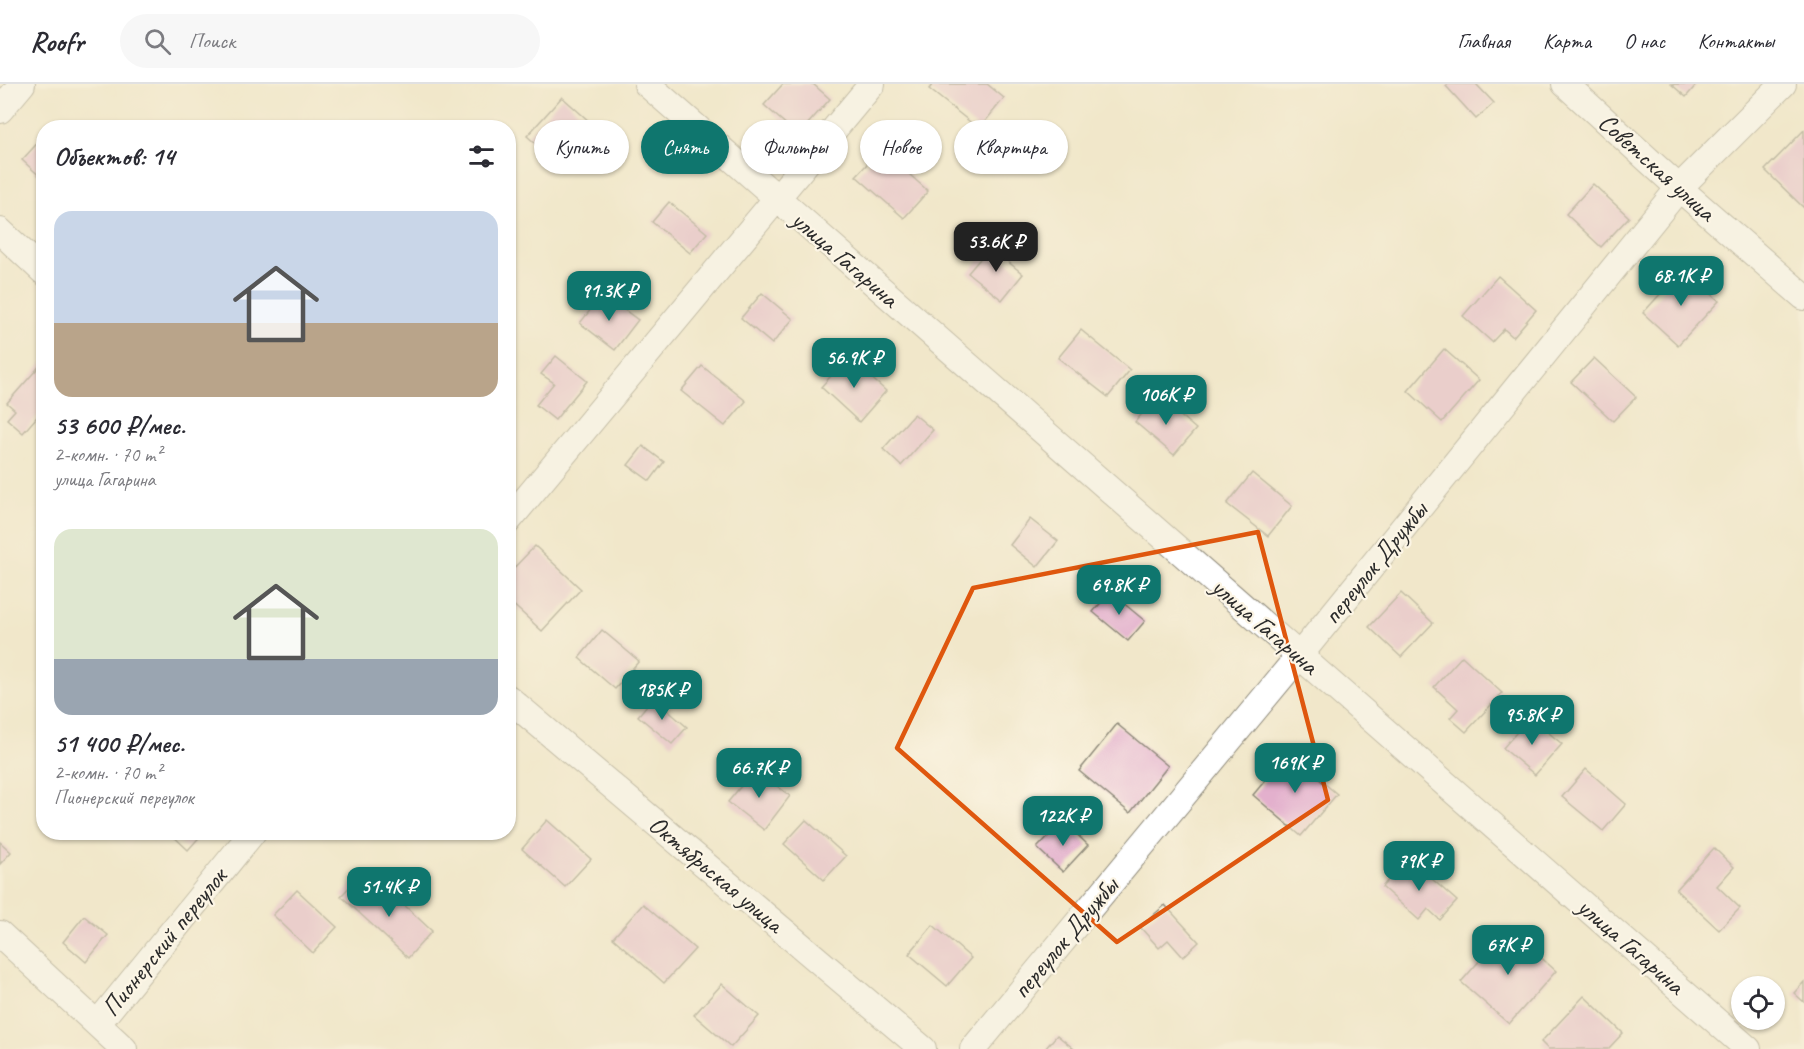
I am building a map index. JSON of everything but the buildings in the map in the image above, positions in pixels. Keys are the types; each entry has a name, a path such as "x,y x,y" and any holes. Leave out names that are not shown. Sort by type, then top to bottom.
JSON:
{"street":[{"path":"0,110 22,84"},
{"name":"улица Гагарина","path":"646,84 1748,1049"},
{"path":"516,511 872,84"},
{"name":"Советская улица","path":"1564,84 1804,297"},
{"name":"переулок Дружбы","path":"973,1049 1299,656 1679,188 1783,84"},
{"path":"0,231 36,265"},
{"name":"Октябрьская улица","path":"516,705 923,1049"},
{"name":"Пионерский переулок","path":"98,1023 247,840"},
{"path":"0,934 124,1049"}],"highlighted area":[{"path":"1258,532 1328,800 1117,942 897,748 973,588"}]}
